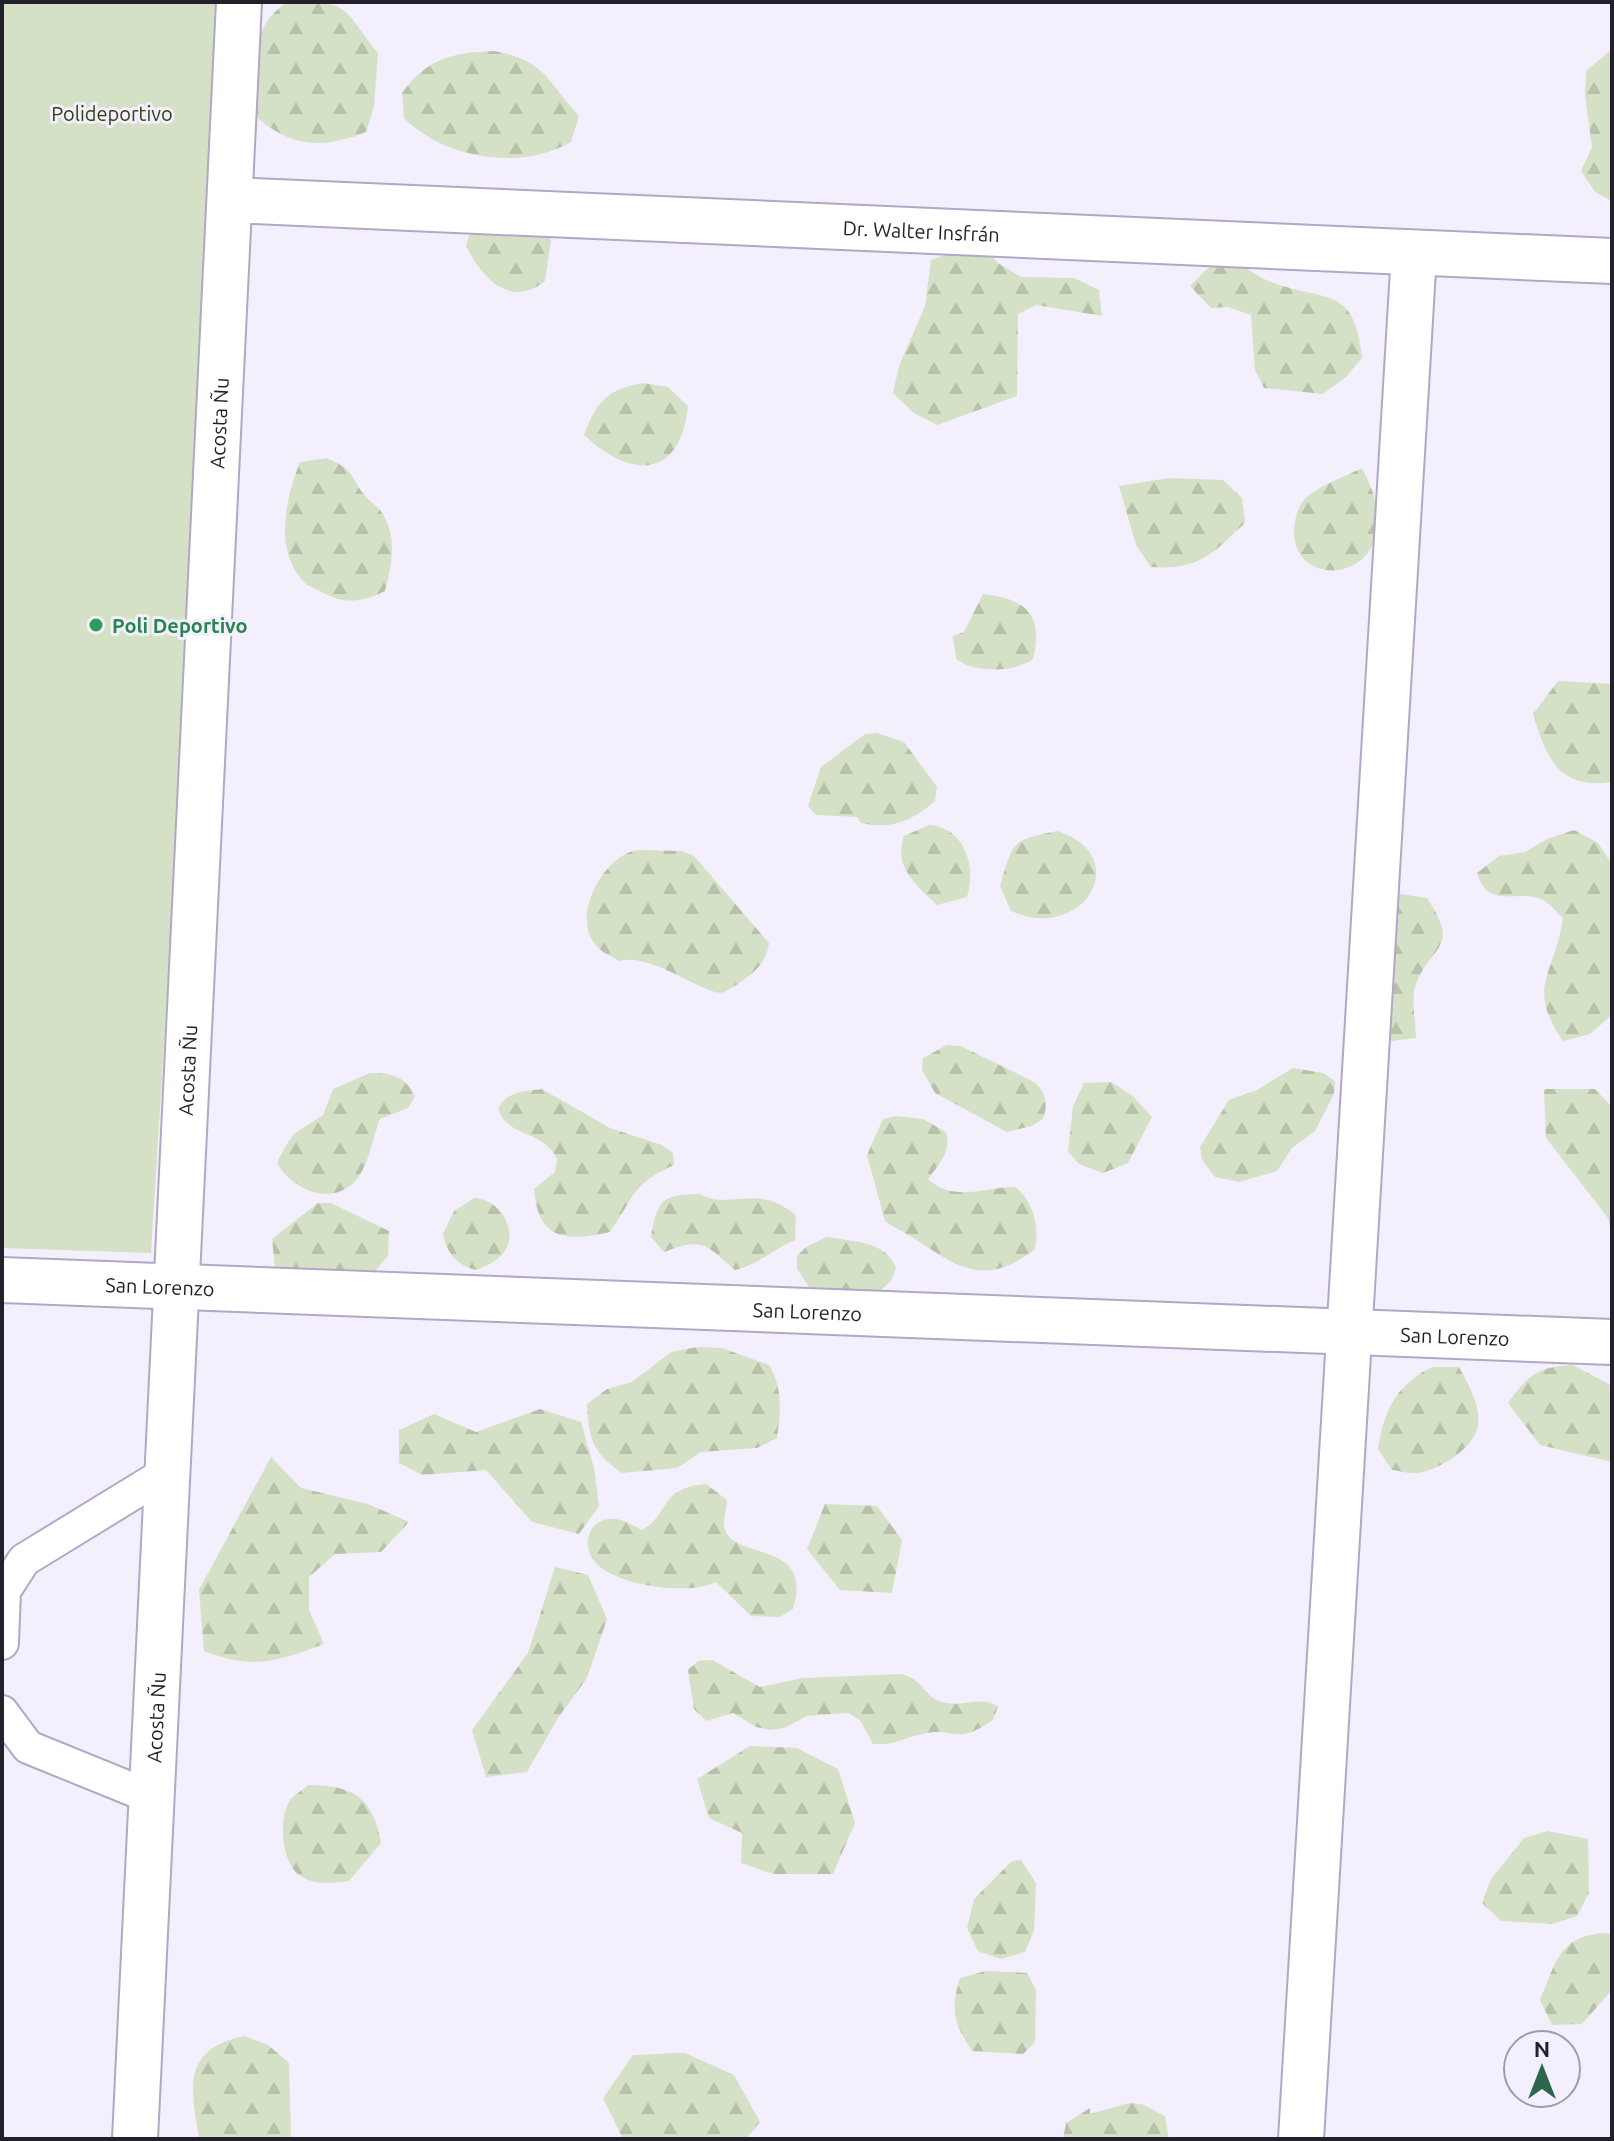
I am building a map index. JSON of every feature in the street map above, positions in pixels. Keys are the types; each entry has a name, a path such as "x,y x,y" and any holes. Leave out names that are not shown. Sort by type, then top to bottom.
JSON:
{"street":[{"name":"Acosta Ñu","path":"135,2139 174,1288 239,2"},
{"name":"Dr. Walter Insfrán","path":"230,200 1612,261"},
{"path":"1301,2139 1347,1331 1414,253"},
{"name":"San Lorenzo","path":"2,1280 1612,1342"}],"lane":[{"path":"2,1643 4,1591 24,1560 166,1473"},
{"path":"2,1712 28,1747 151,1797"}],"green space":[{"name":"Poli Deportivo","path":"2,2 229,2 151,1253 2,1248"},
{"path":"288,2 324,3 343,10 378,53 374,107 366,132 333,142 303,142 276,131 249,110 252,65 260,35 276,11"},
{"path":"1612,49 1612,201 1595,192 1581,171 1592,147 1585,95 1586,71"},
{"path":"494,51 525,60 544,73 579,116 571,142 529,156 484,156 440,143 404,118 402,93 421,72 453,56"},
{"path":"479,226 545,228 551,241 545,281 520,292 509,291 489,279 466,246 470,233"},
{"path":"980,242 998,263 1021,277 1074,278 1099,290 1102,316 1036,305 1018,314 1017,396 937,425 914,413 893,393 899,366 925,306 931,260"},
{"path":"1232,259 1269,281 1321,295 1344,306 1358,334 1362,358 1346,377 1323,394 1264,388 1255,370 1251,315 1228,307 1211,308 1190,286 1208,268"},
{"path":"643,383 668,387 688,406 675,448 664,459 651,465 635,465 602,449 584,435 604,399 620,389"},
{"path":"327,458 349,472 364,495 380,510 389,529 391,560 385,591 368,598 345,600 309,586 294,569 288,555 285,539 287,507 300,462"},
{"path":"1362,468 1376,505 1376,534 1366,555 1350,567 1330,570 1312,565 1299,552 1294,530 1298,509 1318,489"},
{"path":"1169,478 1223,480 1242,498 1245,523 1204,558 1182,566 1151,567 1136,545 1119,486"},
{"path":"983,594 1010,600 1028,612 1036,631 1033,659 1016,667 994,670 973,667 956,659 953,636 964,632"},
{"path":"1558,681 1612,684 1612,782 1579,781 1567,776 1543,744 1533,714"},
{"path":"877,733 904,742 937,787 935,801 909,819 892,824 872,825 861,823 857,817 816,815 808,806 821,767 865,734"},
{"path":"929,825 951,833 965,850 970,873 967,897 937,905 908,875 902,857 904,836"},
{"path":"1574,830 1598,843 1612,864 1612,1006 1611,1016 1590,1034 1563,1041 1552,1022 1544,993 1563,918 1543,900 1489,892 1477,873 1499,856 1525,852 1547,839"},
{"path":"1057,831 1081,843 1093,859 1096,876 1091,893 1078,907 1060,916 1037,918 1011,911 1000,886 1012,851 1030,837"},
{"path":"637,850 682,851 694,856 769,943 764,959 755,971 727,991 716,992 648,963 619,961 596,946 588,931 589,902 603,874 613,863"},
{"path":"1401,894 1427,898 1437,915 1443,938 1415,987 1416,1038 1391,1041 1373,1029 1377,906"},
{"path":"947,1045 961,1046 1034,1082 1045,1099 1043,1119 1032,1126 1007,1132 935,1093 922,1070 923,1058"},
{"path":"1293,1068 1323,1073 1335,1081 1334,1094 1315,1131 1292,1148 1277,1171 1239,1182 1215,1177 1202,1160 1200,1147 1229,1100 1257,1090"},
{"path":"370,1073 397,1077 407,1084 415,1096 408,1108 380,1119 365,1166 357,1179 347,1188 325,1194 303,1188 292,1181 277,1163 291,1138 323,1115 333,1089"},
{"path":"1111,1082 1133,1096 1152,1117 1128,1163 1103,1173 1079,1164 1068,1152 1073,1106 1084,1083"},
{"path":"542,1089 610,1128 662,1145 673,1153 674,1165 641,1185 610,1232 567,1236 548,1228 541,1219 534,1189 555,1172 557,1159 543,1142 510,1126 498,1109 511,1096"},
{"path":"1544,1089 1595,1089 1612,1107 1612,1239 1608,1218 1546,1138"},
{"path":"897,1116 923,1119 946,1132 946,1151 928,1179 938,1186 959,1192 1015,1187 1021,1192 1034,1216 1037,1234 1034,1250 1000,1268 971,1269 943,1257 885,1221 867,1155 883,1119"},
{"path":"699,1194 722,1200 756,1198 781,1205 796,1215 795,1240 735,1270 710,1249 696,1244 664,1252 651,1237 659,1207 669,1198"},
{"path":"474,1198 497,1208 509,1230 507,1247 501,1255 494,1262 476,1270 454,1258 443,1234 454,1211"},
{"path":"318,1203 331,1203 389,1231 388,1256 370,1277 276,1277 272,1239"},
{"path":"827,1237 867,1244 884,1252 896,1267 892,1279 874,1298 811,1290 797,1269 797,1256 806,1247"},
{"path":"697,1347 722,1348 769,1365 780,1400 777,1438 757,1448 701,1452 677,1468 622,1473 604,1458 594,1444 587,1404 607,1389 632,1382 671,1352"},
{"path":"1573,1365 1612,1386 1612,1462 1540,1445 1508,1403 1535,1374"},
{"path":"1432,1367 1459,1367 1478,1410 1475,1434 1463,1450 1435,1468 1414,1473 1392,1470 1378,1449 1388,1411 1409,1382"},
{"path":"540,1409 581,1422 594,1468 599,1506 579,1534 532,1522 486,1470 422,1475 399,1463 399,1430 434,1414 476,1432"},
{"path":"271,1457 301,1488 368,1504 409,1522 381,1552 335,1554 309,1577 309,1610 324,1644 278,1659 251,1662 204,1651 199,1590"},
{"path":"706,1484 727,1500 724,1527 732,1539 784,1562 793,1572 797,1587 793,1609 780,1617 751,1616 716,1582 689,1588 653,1586 618,1577 594,1561 588,1540 598,1522 618,1519 642,1530 651,1524 672,1496 691,1486"},
{"path":"825,1504 877,1506 902,1540 892,1593 840,1590 807,1549"},
{"path":"555,1567 588,1575 607,1619 587,1678 558,1718 527,1772 486,1777 472,1730 528,1653"},
{"path":"712,1660 760,1687 803,1678 901,1674 909,1676 942,1702 977,1701 998,1706 993,1720 971,1732 933,1732 880,1744 873,1744 860,1720 848,1713 807,1716 784,1728 770,1730 756,1727 733,1713 706,1721 694,1709 688,1670 698,1661"},
{"path":"750,1746 797,1748 838,1769 855,1823 833,1874 773,1874 741,1863 742,1833 709,1818 697,1779"},
{"path":"308,1785 349,1791 367,1805 373,1815 381,1843 349,1881 311,1881 299,1875 289,1861 283,1830 286,1810 290,1800"},
{"path":"1548,1831 1588,1839 1589,1893 1577,1916 1552,1924 1501,1921 1482,1903 1491,1879 1524,1838"},
{"path":"1021,1860 1036,1883 1034,1931 1025,1952 1001,1959 978,1951 967,1928 974,1899 1012,1861"},
{"path":"1607,1933 1612,1935 1612,1990 1582,2024 1552,2025 1540,2000 1556,1962 1569,1945 1579,1939"},
{"path":"986,1971 1027,1973 1036,1990 1035,2042 1023,2054 972,2051 961,2032 955,2008 960,1978"},
{"path":"244,2036 268,2045 289,2063 291,2139 199,2139 193,2087 200,2061 224,2042"},
{"path":"685,2053 734,2075 760,2122 746,2139 623,2139 603,2098 633,2055"},
{"path":"1129,2103 1142,2104 1165,2116 1169,2139 1063,2139 1066,2123 1090,2108 1090,2114"}],"place":[{"name":"Poli Deportivo","path":"96,625"}],"park label":[{"name":"Polideportivo","path":"112,113"}]}
